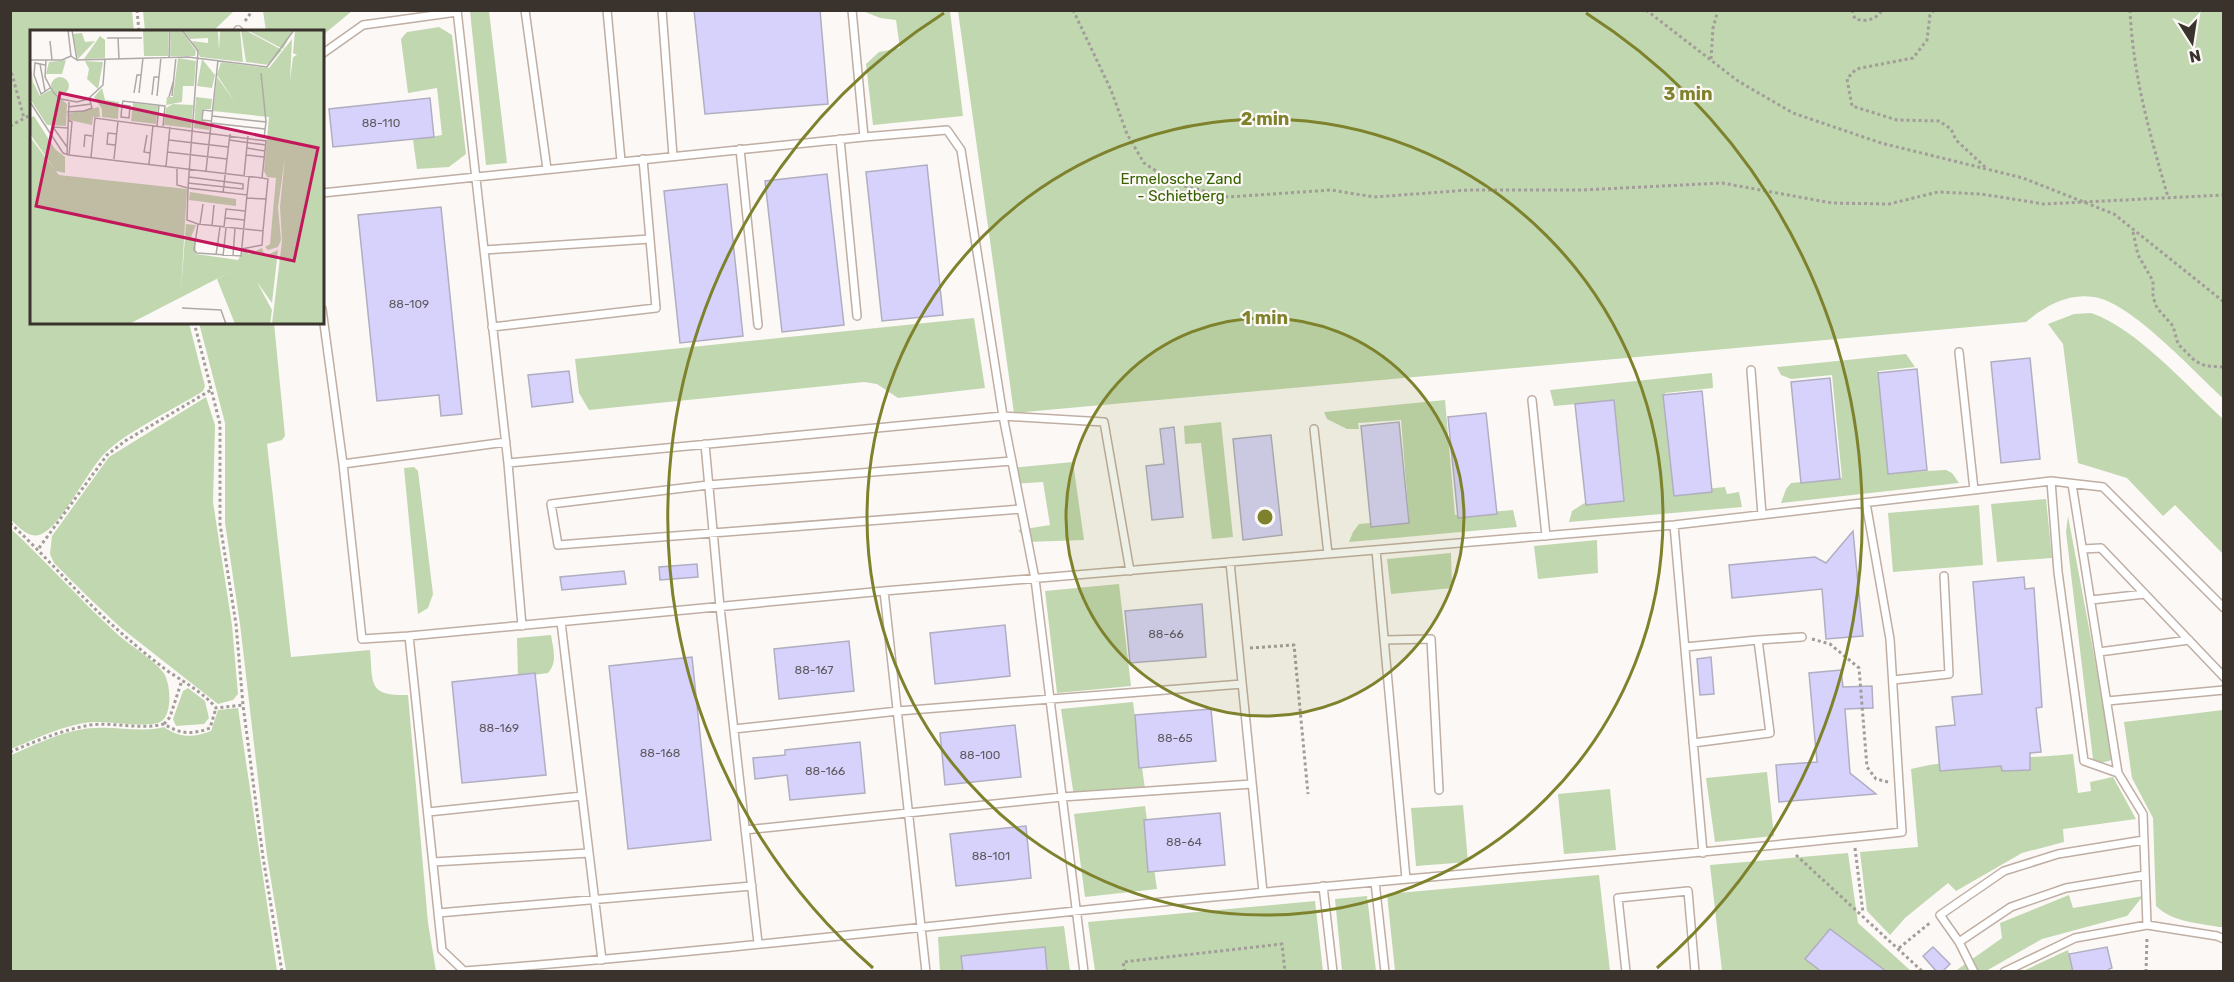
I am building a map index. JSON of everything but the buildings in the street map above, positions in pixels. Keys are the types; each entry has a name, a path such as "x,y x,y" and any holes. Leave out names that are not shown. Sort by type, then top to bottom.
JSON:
{"lane":[{"path":"525,10 547,169"},
{"path":"607,10 621,161"},
{"path":"662,10 673,156"},
{"path":"852,10 864,137"},
{"path":"324,53 363,26 457,11 506,442 522,626"},
{"path":"324,193 740,149 947,130 961,150 1003,416 1035,579 1084,972"},
{"path":"840,139 857,316"},
{"path":"740,149 758,325"},
{"path":"492,327 656,308 643,159"},
{"path":"484,250 650,239"},
{"path":"324,324 343,464 362,639 884,591 1674,525 2051,481 2103,487 2223,608"},
{"path":"1959,352 1974,490"},
{"path":"1751,370 1762,515"},
{"path":"1532,400 1546,536"},
{"path":"508,463 1003,416 1104,422 1130,571"},
{"path":"1314,429 1328,554"},
{"path":"343,464 506,442"},
{"path":"705,444 720,607 758,943"},
{"path":"1012,461 708,485 551,504 558,545 1021,509"},
{"path":"2051,481 2058,572 2084,761 2118,773"},
{"path":"2072,484 2118,773 2143,814 2148,926"},
{"path":"409,636 442,950 464,971 602,960 1323,886 1703,853 1902,832 1890,639 1866,503"},
{"path":"1674,525 1703,853"},
{"path":"2083,549 2101,548 2223,677"},
{"path":"1376,550 1406,879"},
{"path":"1230,562 1263,892"},
{"path":"1893,680 1949,674 1944,576"},
{"path":"884,591 927,972"},
{"path":"2091,600 2145,594"},
{"path":"561,622 602,960"},
{"path":"1684,646 1802,637"},
{"path":"1384,640 1431,639 1439,790"},
{"path":"1693,743 1770,733 1758,640"},
{"path":"2099,652 2189,640"},
{"path":"734,729 897,711 1242,684"},
{"path":"2107,702 2223,690"},
{"path":"746,830 1062,797 1252,784"},
{"path":"428,812 582,796"},
{"path":"1974,972 1959,942 1940,915 2004,871 2058,854 2144,840"},
{"path":"433,862 589,853"},
{"path":"1959,942 2022,903 2066,888 2145,875"},
{"path":"1375,882 1385,972"},
{"path":"438,913 752,886"},
{"path":"1323,886 1334,972"},
{"path":"1626,972 1618,898 1688,891 1695,972"},
{"path":"2004,972 2075,938 2148,926 2217,936 2223,939"}],"path":[{"path":"137,10 139,30"},
{"path":"244,10 247,18"},
{"path":"1073,10 1111,90 1127,134 1144,163 1176,184 1228,197 1331,190 1374,197 1469,190 1582,190 1722,183 1832,203 1889,204 1938,192 1981,194 2044,204 2083,200 2223,195"},
{"path":"1646,10 1753,91 1793,113 1881,143 2023,177 2114,214 2223,302"},
{"path":"1711,60 1713,28 1718,10"},
{"path":"1852,10 1855,19 1862,21 1869,21 1882,10"},
{"path":"1934,10 1930,15 1927,40 1914,58 1856,69 1846,79 1849,98 1852,106 1897,120 1939,121 1951,129 1956,140 1987,168"},
{"path":"2130,10 2132,55 2145,120 2168,197"},
{"path":"10,67 24,118"},
{"path":"10,126 30,115"},
{"path":"2133,230 2138,255 2153,281 2153,297 2157,308 2173,326 2178,344 2195,361 2206,366 2223,367"},
{"path":"194,324 220,424 220,524 236,624 243,705 282,972"},
{"path":"39,548 107,455 125,441 211,390"},
{"path":"10,523 39,548 117,629 216,708 243,705"},
{"path":"1802,637 1830,644 1859,668 1868,767 1876,779 1899,784"},
{"path":"1239,649 1294,645 1308,794"},
{"path":"10,752 60,732 90,725 120,724 150,728 164,724 170,717 182,680"},
{"path":"164,724 176,732 199,733 210,728 216,708"},
{"path":"1853,837 1863,914"},
{"path":"1784,845 1863,914 1923,972"},
{"path":"1899,949 1940,915"},
{"path":"2146,972 2148,926"},
{"path":"1125,972 1123,962 1282,944 1285,972"}],"green space":[{"path":"143,10 234,11 214,30 145,30"},
{"path":"263,10 352,11 324,34 324,30 266,30"},
{"path":"10,11 132,11 134,30 30,30 30,324 189,324 205,386 203,391 112,446 96,463 67,508 45,532 40,535 30,535 10,519"},
{"path":"470,11 489,11 507,163 486,165"},
{"path":"863,11 950,11 963,116 873,125 866,64 879,52 900,48 896,20 880,18"},
{"name":"Ermelosche Zand - Schietberg","path":"958,11 2223,11 2223,398 2162,340 2126,311 2109,302 2084,296 2057,302 2026,322 1014,413"},
{"path":"439,27 452,35 466,154 449,167 417,169 413,140 442,135 437,88 408,93 401,39 407,32"},
{"path":"2091,313 2126,331 2143,344 2223,419 2223,554 2175,505 2163,516 2127,478 2078,463 2063,344 2048,324 2074,314"},
{"path":"974,318 985,388 898,398 877,384 864,382 589,410 579,393 575,359"},
{"path":"199,324 274,324 285,436 282,440 267,444 291,657 370,650 375,686 386,693 408,695 428,923 436,971 286,971 267,856 240,624 225,523 225,423"},
{"path":"1906,354 1915,367 1878,371 1888,473 1946,470 1952,473 1959,483 1781,503 1791,483 1842,478 1832,375 1791,379 1781,375 1777,367"},
{"path":"1712,373 1713,388 1665,393 1675,492 1725,487 1727,494 1739,492 1742,507 1569,522 1572,511 1586,502 1611,401 1554,406 1550,390"},
{"path":"206,397 215,425 213,502 232,625 238,694 233,700 218,704 120,627 54,563 50,554 52,536 109,457"},
{"path":"1445,400 1455,515 1513,510 1517,527 1349,542 1359,524 1409,520 1401,420 1358,423 1359,429 1347,429 1327,419 1324,412"},
{"path":"1221,422 1233,537 1212,539 1201,443 1185,444 1184,426"},
{"path":"1073,462 1084,540 1027,542 1018,530 1050,525 1043,482 1012,484 1010,468"},
{"path":"414,467 418,471 433,594 428,608 418,614 404,468"},
{"path":"2046,499 2052,558 1997,562 1991,504"},
{"path":"1979,505 1983,565 1893,572 1888,513"},
{"path":"2068,516 2113,756 2111,760 2104,762 2093,759 2066,532"},
{"path":"10,528 114,631 163,672 169,691 169,706 164,719 155,724 82,723 51,732 11,749"},
{"path":"1597,540 1598,573 1538,579 1534,546"},
{"path":"1451,553 1452,588 1391,594 1387,559"},
{"path":"1119,584 1131,686 1057,693 1045,591"},
{"path":"551,635 554,660 548,673 518,677 517,638"},
{"path":"188,688 205,701 209,718 204,724 176,726 173,719 183,691"},
{"path":"1133,702 1145,789 1074,797 1061,709"},
{"path":"238,708 277,971 11,971 11,755 52,738 84,729 164,727 181,735 198,735 211,731 218,710"},
{"path":"2223,710 2224,927 2219,927 2177,919 2156,906 2153,818 2132,778 2124,722"},
{"path":"2073,754 2078,793 2091,791 2090,782 2113,777 2136,819 2063,829 2064,842 2022,853 1956,891 1948,883 1905,918 1890,935 1867,911 1860,852 1918,847 1911,769 1971,760"},
{"path":"1767,772 1774,836 1715,842 1706,778"},
{"path":"1610,789 1616,850 1564,854 1558,794"},
{"path":"1463,805 1468,862 1416,866 1411,808"},
{"path":"1145,806 1157,889 1085,897 1074,814"},
{"path":"1848,853 1858,923 1911,971 1722,971 1710,865"},
{"path":"1599,875 1610,971 1395,971 1387,894"},
{"path":"2069,895 2073,908 2143,896 2127,916 2042,939 1986,971 1954,972 2002,938 2000,923"},
{"path":"1367,896 1376,971 1342,971 1335,899"},
{"path":"1315,901 1323,971 1095,971 1088,922"},
{"path":"1064,926 1070,971 940,971 938,937"},
{"path":"2068,950 2073,971 2021,972"}]}
